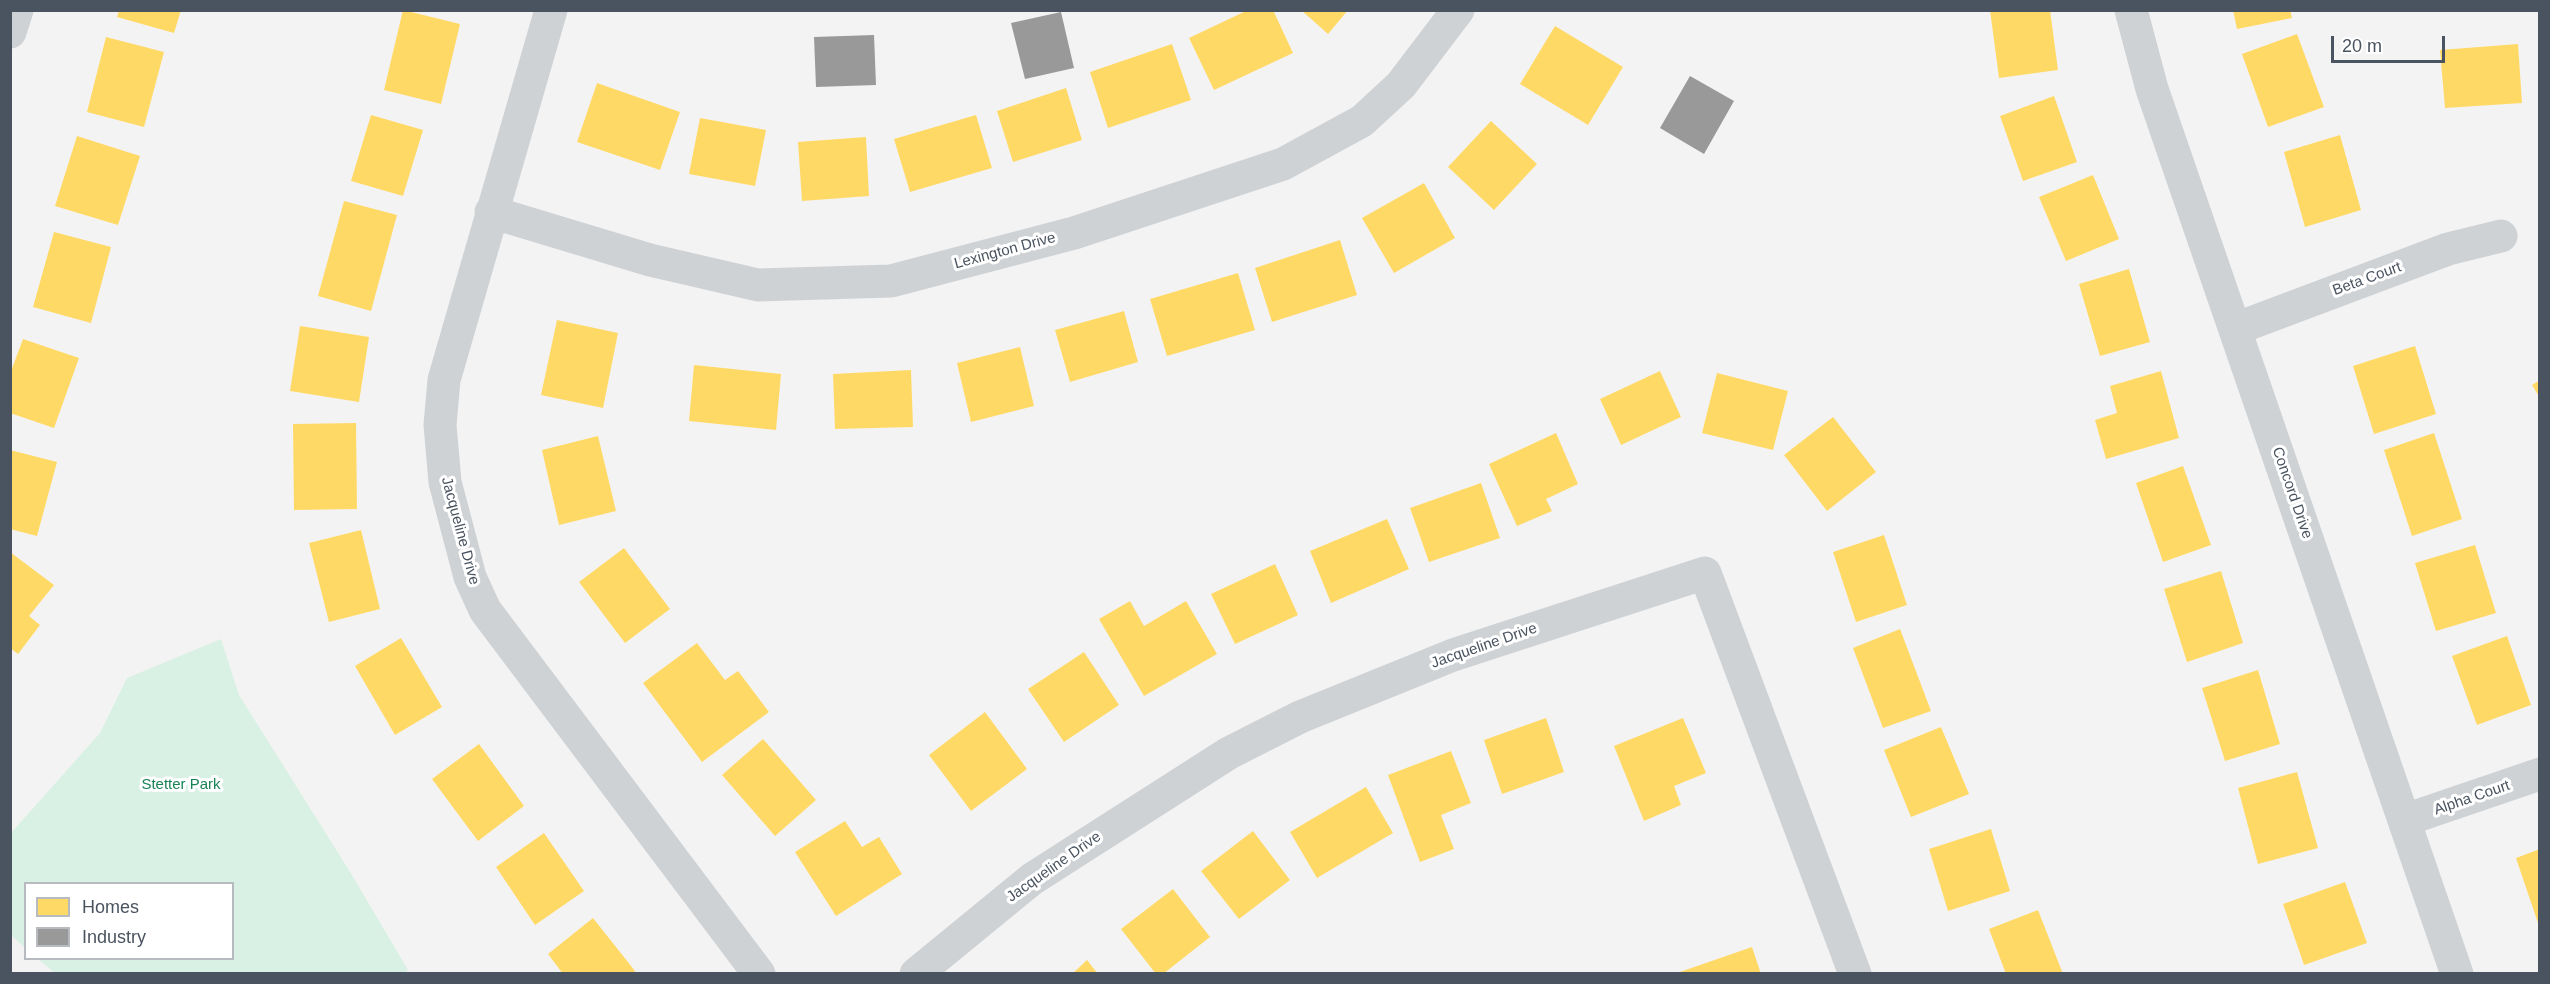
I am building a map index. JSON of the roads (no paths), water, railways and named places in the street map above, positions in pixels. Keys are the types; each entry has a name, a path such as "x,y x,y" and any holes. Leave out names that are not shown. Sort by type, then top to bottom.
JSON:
{"street":[{"path":"10,32 17,10"},
{"name":"Jacqueline Drive","path":"551,10 444,380 440,425 445,482 470,577 485,610 759,974"},
{"name":"Lexington Drive","path":"491,212 650,260 758,285 891,281 1074,233 1283,164 1362,121 1401,85 1458,10"},
{"name":"Concord Drive","path":"2131,10 2152,89 2457,974"},
{"name":"Beta Court","path":"2235,329 2448,249 2501,236"},
{"name":"Jacqueline Drive","path":"916,974 1032,879 1229,753 1259,737 1300,717 1453,655 1705,573 1855,974"},
{"name":"Alpha Court","path":"2405,820 2540,774"}],"park label":[{"name":"Stetter Park","path":"181,785"}]}
